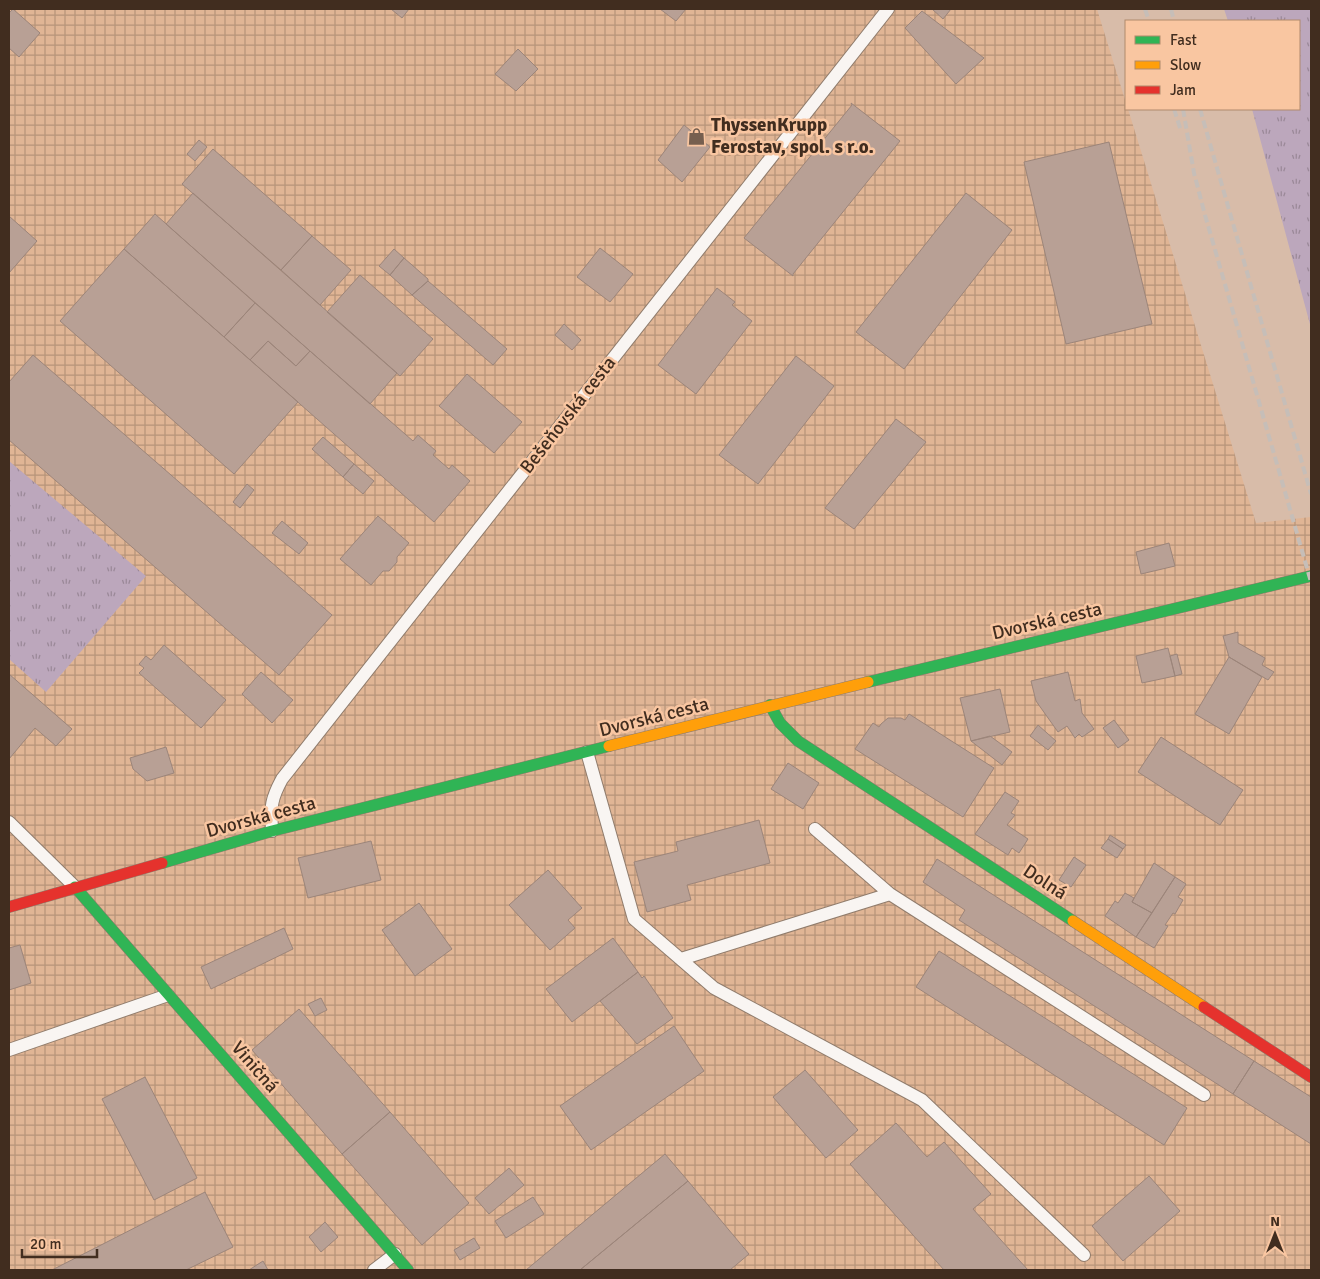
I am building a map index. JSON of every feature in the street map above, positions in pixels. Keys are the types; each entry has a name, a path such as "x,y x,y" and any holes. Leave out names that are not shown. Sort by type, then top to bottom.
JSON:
{"street":[{"name":"Dvorská cesta","path":"9,907 272,831 770,705 1311,576"},
{"name":"Dolná","path":"770,705 780,723 798,741 1311,1077"},
{"name":"Viničná","path":"75,888 408,1270"}],"lane":[{"name":"Bešeňovská cesta","path":"272,831 270,805 282,779 888,9"},
{"path":"587,752 634,919 714,988 922,1100 1084,1255"},
{"path":"9,822 75,888"},
{"path":"815,830 890,894 1204,1095"},
{"path":"681,959 890,894"},
{"path":"9,1050 168,995"},
{"path":"374,1270 395,1254"}],"shaded area":[{"path":"9,9 1097,9 1125,100 1125,110 1128,110 1256,523 1311,517 1311,1270 9,1270"}],"green space":[{"path":"1224,9 1311,9 1311,328 1252,110 1300,110 1300,20 1228,20"},
{"path":"9,461 146,576 46,692 9,659"}],"building":[{"path":"13,9 40,33 19,57 9,48 9,13"},
{"path":"391,9 409,9 402,18"},
{"path":"660,9 686,9 676,21"},
{"path":"932,9 951,9 943,19"},
{"path":"922,11 984,58 956,84 905,28"},
{"path":"518,49 538,69 516,91 495,74"},
{"path":"851,103 900,141 793,276 744,238 852,105"},
{"path":"684,125 710,147 682,182 658,160"},
{"path":"199,140 207,147 195,161 187,154"},
{"path":"1109,142 1152,324 1066,344 1024,162"},
{"path":"213,149 312,236 281,270 182,184"},
{"path":"193,193 397,373 370,404 166,224"},
{"path":"966,193 1012,230 904,369 856,332"},
{"path":"155,214 255,303 224,337 124,249"},
{"path":"9,216 37,241 9,273"},
{"path":"312,236 351,270 320,305 281,270"},
{"path":"600,248 633,274 610,302 577,277"},
{"path":"124,249 298,402 234,474 60,321"},
{"path":"394,249 404,258 390,275 379,266"},
{"path":"404,258 428,279 412,295 390,275"},
{"path":"360,275 433,339 400,376 327,312"},
{"path":"428,281 507,349 493,365 412,295"},
{"path":"717,288 735,302 732,305 752,321 696,394 658,365"},
{"path":"255,303 310,351 296,366 268,341 250,360 224,337"},
{"path":"564,324 581,340 572,350 555,335"},
{"path":"268,341 296,366 310,351 413,441 418,435 436,451 433,455 449,469 452,465 470,481 434,522 250,360"},
{"path":"33,355 332,615 279,675 9,440 9,382"},
{"path":"796,356 834,386 758,484 719,455"},
{"path":"467,374 522,422 494,453 439,406"},
{"path":"896,419 926,442 854,529 825,508"},
{"path":"323,437 354,464 343,477 312,449"},
{"path":"354,464 374,481 363,494 343,477"},
{"path":"247,484 254,490 240,508 233,502"},
{"path":"378,516 409,543 397,557 397,562 389,571 383,571 371,585 340,559"},
{"path":"282,521 308,543 299,554 272,533"},
{"path":"1169,543 1175,566 1141,574 1136,552"},
{"path":"1238,632 1238,643 1265,658 1262,665 1274,672 1268,680 1229,657 1223,636"},
{"path":"164,645 226,700 201,728 139,673 144,668 139,664 146,656 151,660"},
{"path":"1168,648 1175,676 1142,683 1136,656"},
{"path":"1177,654 1182,674 1175,676 1170,656"},
{"path":"1229,657 1262,677 1229,734 1195,714"},
{"path":"261,672 293,700 272,723 242,694"},
{"path":"1068,672 1075,701 1080,699 1082,713 1094,729 1082,737 1079,734 1075,738 1067,726 1058,732 1036,701 1031,681"},
{"path":"9,674 72,729 56,746 35,728 9,759"},
{"path":"1000,689 1010,732 971,741 960,698"},
{"path":"909,714 994,768 963,817 855,749 873,723 879,727 888,718 901,718 905,720"},
{"path":"1114,720 1129,740 1118,748 1103,728"},
{"path":"1038,725 1056,741 1048,750 1030,736"},
{"path":"990,736 1012,752 1002,765 971,741"},
{"path":"1161,737 1243,790 1220,825 1138,772"},
{"path":"166,747 174,773 147,781 133,769 130,758"},
{"path":"788,763 819,783 803,809 771,789"},
{"path":"1005,792 1019,801 1011,813 1015,815 1007,825 1028,839 1019,853 1012,848 1008,855 975,834"},
{"path":"759,820 770,863 687,885 691,900 647,912 634,862 678,851 676,842"},
{"path":"1110,835 1126,845 1123,849 1108,839"},
{"path":"1108,839 1123,849 1117,858 1101,848"},
{"path":"371,841 381,880 308,898 298,858"},
{"path":"1074,857 1086,865 1071,887 1059,880"},
{"path":"937,859 1254,1061 1233,1094 959,920 965,910 923,882"},
{"path":"1154,863 1175,877 1152,913 1132,902"},
{"path":"548,870 582,908 568,920 575,928 550,950 509,905"},
{"path":"1175,877 1186,884 1178,897 1183,900 1175,914 1173,913 1165,925 1168,926 1154,948 1136,937"},
{"path":"1125,893 1134,898 1132,902 1152,913 1136,937 1105,916 1115,901 1118,903"},
{"path":"419,903 452,949 415,976 382,930"},
{"path":"284,928 293,949 211,989 201,967"},
{"path":"613,938 638,972 572,1022 546,989"},
{"path":"20,945 31,983 9,990 9,948"},
{"path":"939,951 1187,1108 1164,1145 916,987"},
{"path":"638,972 642,978 644,976 673,1018 637,1044 600,1001"},
{"path":"321,998 327,1010 315,1016 308,1004"},
{"path":"299,1009 390,1112 342,1154 252,1050"},
{"path":"674,1026 704,1071 591,1150 560,1106"},
{"path":"1254,1061 1311,1097 1311,1144 1233,1094"},
{"path":"805,1070 858,1130 826,1158 773,1097"},
{"path":"145,1077 197,1178 154,1200 102,1099"},
{"path":"390,1112 469,1203 422,1245 342,1154"},
{"path":"896,1123 927,1157 944,1142 991,1194 973,1209 1028,1270 944,1270 850,1164"},
{"path":"665,1154 688,1181 580,1270 526,1270"},
{"path":"509,1168 524,1185 489,1214 475,1198"},
{"path":"1149,1176 1180,1211 1123,1261 1092,1226"},
{"path":"688,1181 749,1254 730,1270 580,1270"},
{"path":"205,1192 233,1247 186,1270 52,1270"},
{"path":"533,1197 544,1214 506,1238 495,1221"},
{"path":"325,1222 338,1237 321,1252 309,1237"},
{"path":"474,1238 480,1248 460,1260 454,1250"},
{"path":"263,1261 268,1270 249,1270"}],"railway":[{"path":"1145,9 1149,20"},
{"path":"1171,9 1174,20"},
{"path":"1174,110 1181,131"},
{"path":"1183,110 1194,173 1205,215 1311,582"},
{"path":"1200,110 1311,494"}],"traffic: fast":[{"path":"868,682 1311,576"},
{"path":"770,705 780,723 798,741 1073,921"},
{"path":"162,863 272,831 609,746"},
{"path":"75,887 408,1270"}],"traffic: slow":[{"path":"609,746 868,682"},
{"path":"1073,921 1204,1007"}],"traffic: jam":[{"path":"9,907 162,863"},
{"path":"1204,1007 1311,1077"}],"place":[{"name":"ThyssenKrupp Ferostav, spol. s r.o.","path":"697,136"}]}
